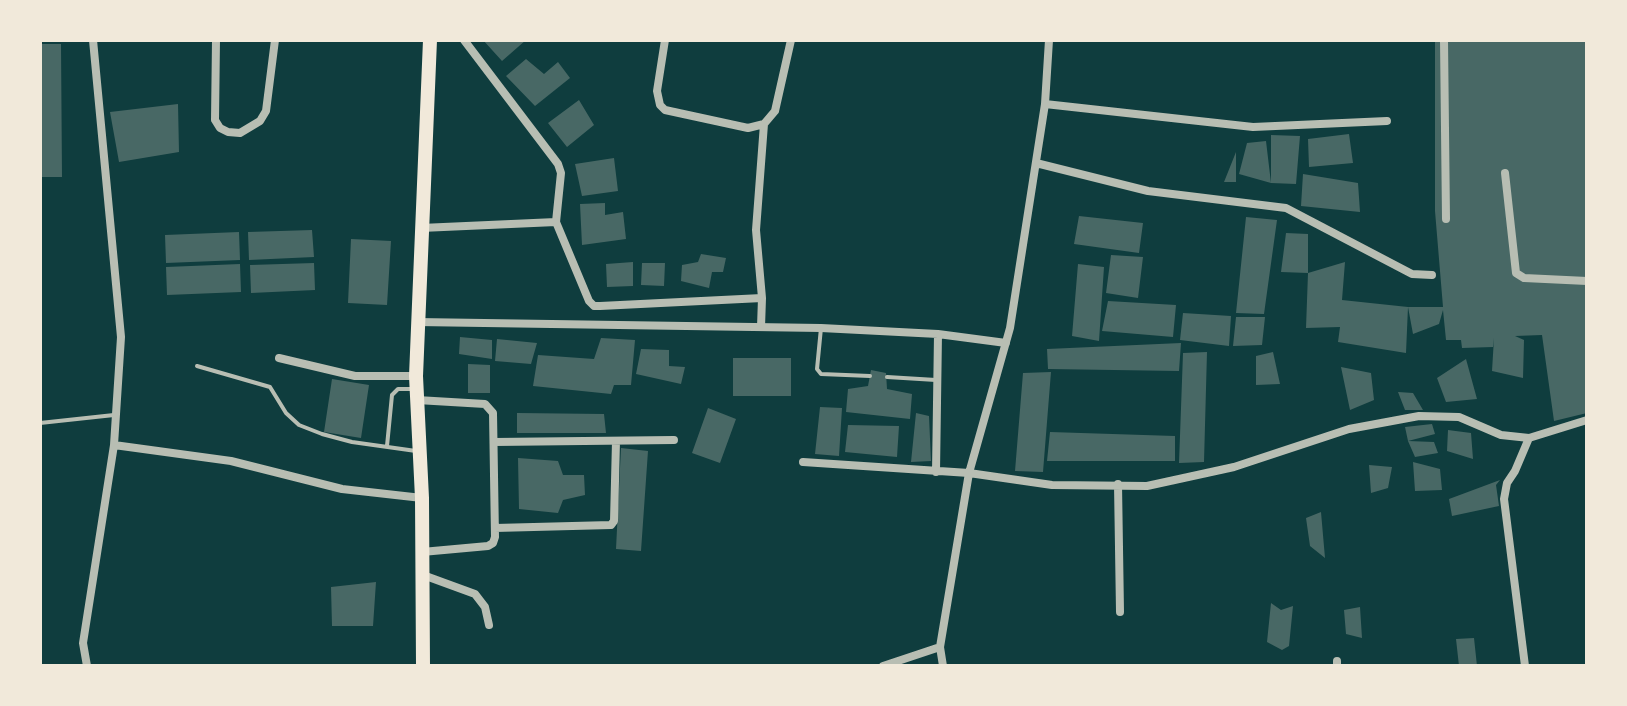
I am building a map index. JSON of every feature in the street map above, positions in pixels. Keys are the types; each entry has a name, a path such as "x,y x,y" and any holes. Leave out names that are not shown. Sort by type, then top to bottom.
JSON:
{"highway":[{"path":"423,666 417,322 430,40"}],"street":[{"path":"87,666 83,643 114,445 121,337 93,40"},
{"path":"216,40 215,120 220,128 240,133 260,121 266,111 275,40"},
{"path":"464,40 558,164 561,173 556,222 589,301 594,306 762,298"},
{"path":"665,40 657,91 660,105 665,110 748,128 764,124 775,111 791,40"},
{"path":"943,666 940,647 969,473 1006,343 1045,104 1049,40"},
{"path":"1444,40 1446,219"},
{"path":"1045,104 1253,127 1387,121"},
{"path":"761,327 762,298 756,230 764,124"},
{"path":"1036,163 1148,191 1286,208 1412,274 1432,275"},
{"path":"1505,173 1516,273 1524,278 1587,281"},
{"path":"421,228 556,222"},
{"path":"417,322 821,328 938,334 1006,343"},
{"path":"936,472 938,334"},
{"path":"279,358 485,404 493,413 493,543 422,552"},
{"path":"803,462 969,473 1052,485 1147,486 1234,467 1349,429 1419,416 1459,417 1501,435 1529,438 1587,420"},
{"path":"1525,666 1504,499 1507,483 1529,438"},
{"path":"494,442 674,440"},
{"path":"495,528 611,525 614,521 616,441"},
{"path":"114,445 231,461 342,489 422,498"},
{"path":"1118,484 1120,612"},
{"path":"423,575 475,594 485,607 489,625"},
{"path":"883,666 940,647"}],"lane":[{"path":"821,328 817,369 821,374 870,376"},
{"path":"197,366 270,387 286,413 299,425 352,442 419,451"},
{"path":"887,377 938,380"},
{"path":"387,446 392,395 398,389 417,388"},
{"path":"40,423 116,415"}],"building":[{"path":"483,40 526,40 502,61"},
{"path":"1435,40 1587,40 1587,413 1554,421 1542,335 1515,336 1524,340 1523,378 1492,371 1494,338 1493,347 1462,348 1461,340 1446,340 1443,310 1439,324 1413,334 1408,307 1443,307 1435,211"},
{"path":"40,44 61,44 62,177 40,177"},
{"path":"526,59 544,74 558,62 570,78 535,106 506,76"},
{"path":"579,100 594,125 567,147 548,123"},
{"path":"178,104 179,152 119,162 110,112"},
{"path":"1349,134 1353,163 1309,167 1308,139"},
{"path":"1271,135 1300,136 1296,184 1271,183"},
{"path":"1266,141 1271,183 1239,174 1247,143"},
{"path":"1236,152 1236,182 1224,182"},
{"path":"614,158 618,191 582,196 575,164"},
{"path":"1303,174 1358,183 1360,212 1301,206"},
{"path":"605,203 605,215 623,212 626,239 582,245 580,204"},
{"path":"1079,216 1143,223 1139,253 1074,244"},
{"path":"1246,217 1277,220 1264,314 1236,313"},
{"path":"312,230 314,257 249,260 248,232"},
{"path":"239,232 240,260 166,263 165,235"},
{"path":"1286,233 1308,234 1308,273 1281,272"},
{"path":"351,239 391,241 387,305 348,303"},
{"path":"701,254 726,258 723,272 712,272 709,288 681,281 682,265 698,262"},
{"path":"1111,255 1143,257 1138,298 1106,293"},
{"path":"633,262 633,286 607,287 606,264"},
{"path":"1345,262 1342,300 1408,307 1406,353 1338,342 1340,327 1306,328 1308,273"},
{"path":"314,263 315,290 251,293 250,265"},
{"path":"642,263 665,263 664,286 641,285"},
{"path":"240,264 241,292 167,295 166,267"},
{"path":"1078,264 1104,267 1099,341 1072,336"},
{"path":"1108,301 1176,305 1173,337 1102,331"},
{"path":"1183,313 1231,316 1229,346 1180,340"},
{"path":"1236,317 1265,317 1262,345 1233,346"},
{"path":"460,337 492,340 492,359 459,354"},
{"path":"601,338 635,340 631,385 614,385 611,394 533,386 538,355 594,359"},
{"path":"497,339 537,343 531,364 495,361"},
{"path":"1181,343 1179,371 1048,369 1047,349"},
{"path":"641,349 669,350 669,366 685,367 681,384 636,374"},
{"path":"1207,352 1204,462 1179,463 1183,353"},
{"path":"1273,352 1280,384 1256,385 1256,356"},
{"path":"733,358 791,358 791,396 733,396"},
{"path":"1466,359 1477,399 1446,402 1437,378"},
{"path":"468,364 490,365 490,393 468,393"},
{"path":"1341,367 1371,373 1374,400 1350,410"},
{"path":"871,370 886,373 887,389 912,394 910,419 846,412 848,389 868,386"},
{"path":"1051,372 1043,472 1015,471 1023,373"},
{"path":"332,379 369,385 361,438 324,432"},
{"path":"1398,392 1413,393 1423,410 1405,410"},
{"path":"820,407 842,408 839,456 815,454"},
{"path":"708,408 736,419 720,463 692,453"},
{"path":"517,413 604,414 606,433 517,433"},
{"path":"916,413 929,416 931,461 911,462"},
{"path":"1432,424 1435,434 1408,441 1405,427"},
{"path":"848,425 899,426 897,457 845,452"},
{"path":"1448,430 1471,433 1473,459 1447,451"},
{"path":"1050,432 1175,436 1175,461 1047,461"},
{"path":"1408,441 1434,442 1438,453 1415,457"},
{"path":"621,448 648,451 641,551 616,549"},
{"path":"518,458 558,461 563,475 584,475 585,495 563,500 558,513 519,509"},
{"path":"1413,462 1440,469 1442,490 1415,491"},
{"path":"1369,465 1392,467 1388,488 1371,493"},
{"path":"1500,480 1496,485 1499,506 1452,516 1449,499"},
{"path":"1321,512 1325,558 1310,546 1306,518"},
{"path":"376,582 373,626 332,626 331,587"},
{"path":"1271,603 1281,610 1293,606 1289,646 1282,650 1267,642"},
{"path":"1360,607 1362,638 1346,634 1344,610"},
{"path":"1474,638 1477,666 1459,666 1456,639"}]}
